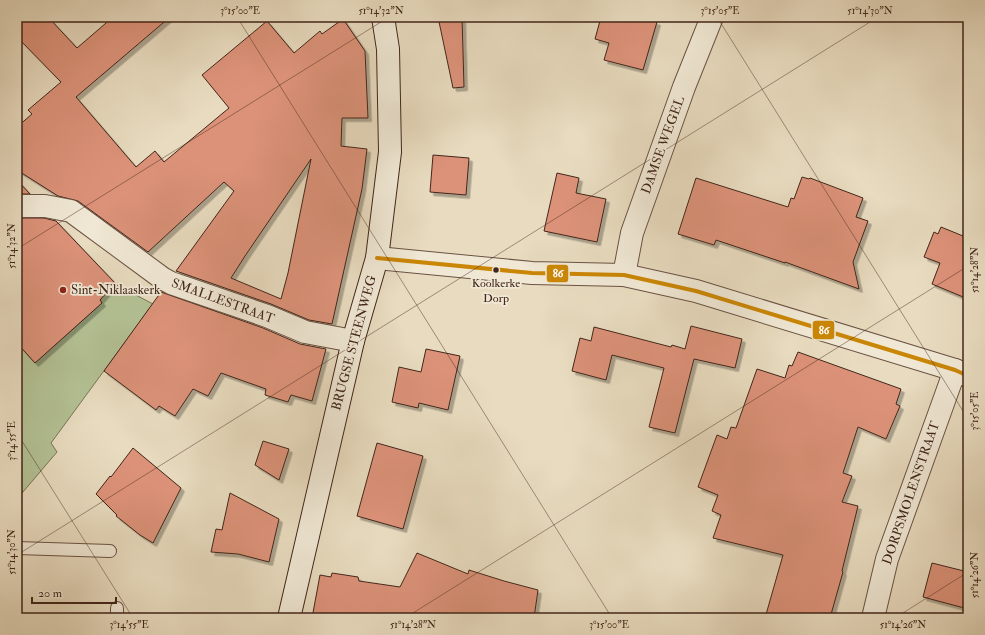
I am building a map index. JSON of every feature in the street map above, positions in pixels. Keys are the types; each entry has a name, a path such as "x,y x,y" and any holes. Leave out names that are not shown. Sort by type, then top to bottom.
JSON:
{"street":[{"name":"BRUGSE STEENWEG","path":"289,618 353,341 377,258 390,152 388,49 383,17"},
{"name":"DAMSE WEGEL","path":"624,275 632,233 684,87 712,17"},
{"name":"SMALLESTRAAT","path":"17,206 45,206 71,211 150,270 171,283 267,316 305,332 353,341"},
{"path":"377,258 532,273 624,275 696,291 961,373"},
{"name":"DORPSMOLENSTRAAT","path":"873,618 887,559 961,373"}],"lane":[{"path":"17,548 110,551"}],"green space":[{"path":"115,284 153,304 51,443 57,452 17,499 17,343 35,363 102,303 100,300 102,298 101,297"}],"building":[{"path":"17,17 48,17 77,48 113,17 170,17 76,97 136,167 155,151 164,162 229,108 202,75 267,21 294,53 320,31 322,34 343,19 365,51 368,118 342,118 341,146 367,149 362,189 332,324 309,320 271,304 176,271 234,191 224,182 148,252 78,201 58,196 17,170 17,127 32,114 28,110 61,82 17,37","holes":["311,159 288,273 281,299 231,278"]},
{"path":"438,17 462,17 464,87 453,88"},
{"path":"601,17 639,17 657,22 643,70 604,60 609,43 595,39"},
{"path":"433,155 469,158 466,195 430,192"},
{"path":"557,173 579,178 576,193 606,199 597,242 544,231"},
{"path":"802,177 810,178 863,198 856,217 868,221 853,262 859,289 785,262 716,240 714,245 678,234 696,178 788,207 791,198 794,199"},
{"path":"17,180 30,194 17,194"},
{"name":"Sint-Niklaaskerk","path":"17,218 44,218 56,221 115,283 100,300 102,303 35,363 17,343"},
{"path":"941,227 968,238 968,299 932,284 940,263 924,257 934,232 938,234"},
{"path":"161,292 263,328 300,344 326,349 312,401 291,395 288,402 265,395 266,389 221,373 208,396 193,389 175,416 159,406 156,410 104,371"},
{"path":"691,326 742,339 735,368 694,359 675,433 649,427 664,368 612,355 606,380 572,371 580,338 591,341 594,327 671,347 672,345 685,349"},
{"path":"426,349 460,356 448,410 419,403 418,408 392,402 399,367 421,372"},
{"path":"798,352 901,389 896,404 900,406 886,439 858,427 843,473 852,476 842,502 858,506 843,572 830,618 765,618 783,555 713,538 721,515 712,511 718,495 698,487 717,435 727,439 731,427 736,428 757,369 785,378 789,365 792,366"},
{"path":"263,441 289,449 279,480 255,465"},
{"path":"377,443 423,456 403,529 357,516"},
{"path":"133,448 181,488 153,543 140,535 116,516 117,515 96,494"},
{"path":"230,493 279,519 269,562 238,554 211,552 216,529 222,530"},
{"path":"417,553 468,574 469,570 538,590 534,618 312,618 320,575 331,577 332,573 358,577 359,581 400,587"},
{"path":"932,563 968,572 968,609 923,597"}],"transit line":[{"name":"86","path":"377,258 532,273 624,275 696,291 955,370 968,376"}],"place":[{"name":"Koolkerke Dorp","path":"496,270"},
{"name":"Sint-Niklaaskerk","path":"63,290"}]}
